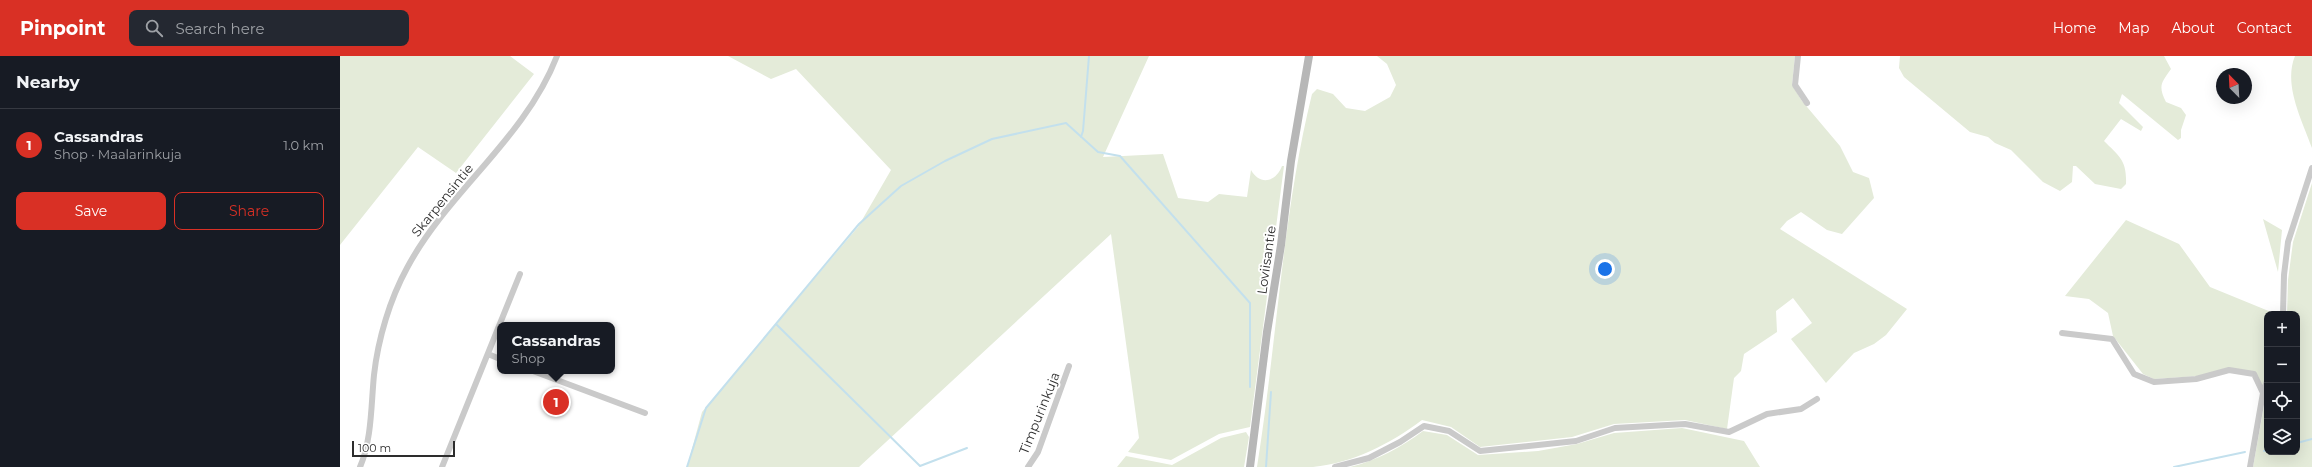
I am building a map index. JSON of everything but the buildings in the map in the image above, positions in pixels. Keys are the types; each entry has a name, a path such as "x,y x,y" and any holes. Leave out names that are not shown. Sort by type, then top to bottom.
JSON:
{"main road":[{"name":"Loviisantie","path":"1250,467 1267,332 1282,245 1291,161 1309,56"}],"street":[{"name":"Skarpensintie","path":"360,467 369,430 374,373 394,294 414,256 433,226 508,138 527,112 540,92 557,56"},
{"path":"1798,56 1795,85 1807,102"},
{"path":"2283,311 2284,275 2288,242 2312,168"},
{"path":"501,322 520,274"},
{"path":"442,467 497,332"},
{"path":"2062,333 2112,339 2134,374 2154,382 2196,379 2229,370 2254,374 2263,392"},
{"path":"488,354 497,358"},
{"name":"Timpurinkuja","path":"1028,467 1038,452 1069,366"},
{"path":"541,374 645,414"},
{"path":"2250,467 2263,392 2266,383"},
{"path":"1335,467 1369,458 1400,442 1424,426 1450,432 1480,451 1576,441 1615,428 1685,424 1729,432 1767,414 1801,408 1817,399"}],"green space":[{"path":"340,56 510,56 534,74 456,173 418,147 340,245"},
{"path":"728,56 1149,56 1103,157 1163,154 1178,198 1208,202 1219,194 1247,197 1251,170 1259,178 1268,180 1276,176 1282,166 1284,166 1250,427 1219,434 1171,460 1128,452 1139,438 1111,234 859,467 687,467 702,412 858,227 891,170 796,69 771,79"},
{"path":"1377,56 1795,56 1792,85 1802,101 1840,146 1853,172 1869,178 1874,198 1842,234 1827,230 1801,212 1787,221 1780,229 1907,309 1886,335 1874,344 1854,353 1826,383 1791,339 1812,323 1793,298 1776,311 1777,332 1744,354 1741,371 1734,378 1727,429 1685,420 1614,424 1572,437 1480,447 1451,427 1422,420 1397,437 1357,457 1328,465 1313,467 1257,467 1287,233 1302,140 1312,94 1317,89 1333,94 1346,108 1365,111 1390,97 1396,85 1387,64"},
{"path":"1900,56 2164,56 2171,69 2163,81 2161,88 2162,92 2166,102 2181,108 2186,115 2181,130 2181,138 2178,140 2122,94 2119,103 2143,127 2141,131 2121,119 2104,141 2121,159 2125,169 2126,184 2121,189 2095,184 2076,166 2073,166 2072,182 2060,191 2043,182 2011,150 1995,143 1988,137 1970,132 1904,77 1899,68"},
{"path":"2295,56 2312,56 2312,148 2299,114 2292,90 2292,67"},
{"path":"2312,183 2312,467 2253,467 2264,406 2264,455 2300,455 2300,311 2287,311 2288,280 2293,242"},
{"path":"2263,219 2282,230 2278,272"},
{"path":"2126,220 2179,244 2210,287 2269,311 2264,311 2264,382 2262,388 2255,372 2229,368 2198,376 2154,379 2143,374 2113,336 2108,313 2089,299 2065,296"},
{"path":"1682,428 1744,441 1760,467 1350,467 1370,461 1388,453 1423,431 1447,435 1478,455 1538,451 1577,444 1614,433"},
{"path":"1246,432 1249,437 1244,467 1117,467 1126,456 1172,465 1221,438"}],"waterway":[{"path":"1081,137 1083,131 1089,56"},
{"path":"687,467 706,408 859,224 901,186 945,161 992,139 1066,123 1098,152 1120,156 1250,303 1250,387"},
{"path":"776,324 920,466 967,448"},
{"path":"1266,467 1271,392"},
{"path":"2300,442 2312,439"},
{"path":"2174,467 2245,452"}],"place":[{"name":"Cassandras","path":"556,402"}]}
